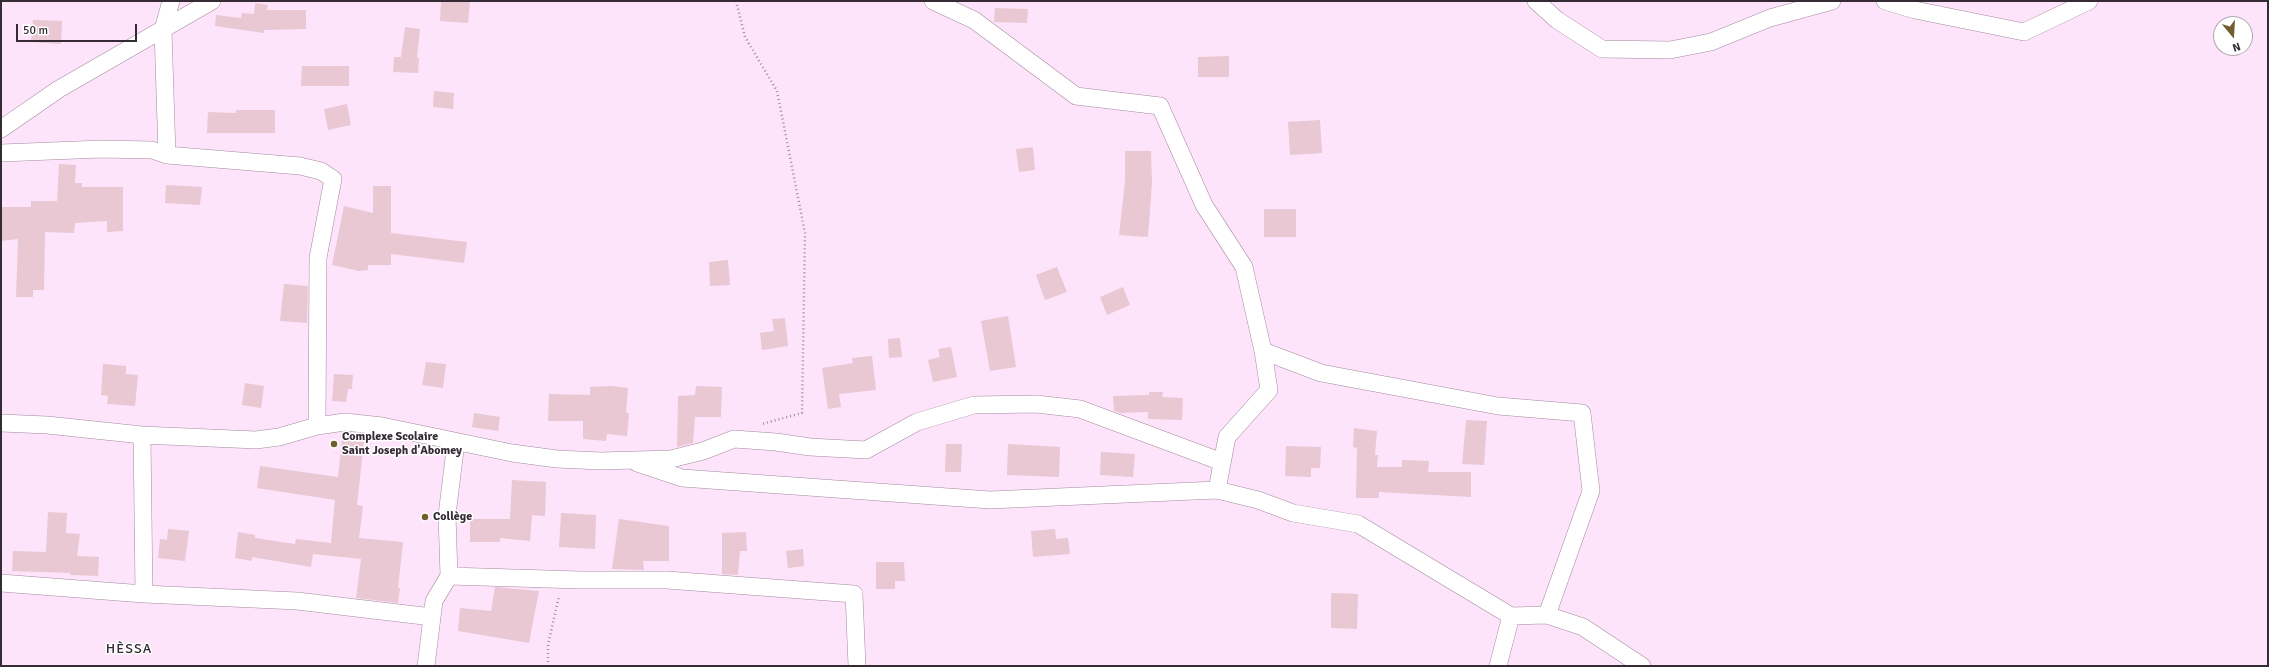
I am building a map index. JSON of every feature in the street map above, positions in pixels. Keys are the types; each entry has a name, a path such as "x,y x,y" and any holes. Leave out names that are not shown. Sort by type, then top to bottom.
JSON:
{"street":[{"path":"166,155 163,30 171,1"},
{"path":"1,129 59,89 212,1"},
{"path":"933,1 974,20 1076,96 1160,106 1204,205 1244,267 1263,351 1269,390 1227,437 1217,490"},
{"path":"1536,1 1557,20 1602,49 1663,50 1711,42 1770,18 1832,1"},
{"path":"1885,1 1915,10 2024,32 2089,1"},
{"path":"1,153 102,149 152,150 166,155 300,166 320,171 333,179 318,258 317,426"},
{"path":"1263,351 1321,373 1498,406 1582,413 1591,491 1547,615"},
{"path":"1,423 46,425 142,435 256,440 279,437 317,426 345,422 382,426 456,442 557,459 601,461 625,459 671,459 703,451 734,439 776,442 810,447 866,450 917,422 974,405 1036,404 1080,410 1222,462"},
{"path":"142,435 144,594"},
{"path":"426,666 434,601 448,576 447,515 456,442"},
{"path":"625,459 682,478 990,500 1217,490 1258,500 1293,512 1358,524 1511,616 1547,615 1583,627 1642,666"},
{"path":"448,576 567,580 667,580 854,594 857,666"},
{"path":"1,583 144,594 297,601 432,617"},
{"path":"1498,666 1511,616"}],"path":[{"path":"736,1 745,37 777,91 805,233 802,413 757,427"},
{"path":"548,666 548,645 557,602 567,580"}],"building":[{"path":"441,1 470,1 468,23 440,21"},
{"path":"255,3 268,5 267,10 306,10 306,29 264,30 264,33 215,26 216,15 241,18 242,13 254,14"},
{"path":"995,8 1028,9 1027,23 994,22"},
{"path":"33,20 62,21 61,44 31,42"},
{"path":"405,27 420,29 417,58 419,58 418,73 393,72 394,57 401,57"},
{"path":"1229,56 1229,77 1198,77 1198,57"},
{"path":"302,66 349,66 349,86 301,86"},
{"path":"434,91 454,93 453,109 433,107"},
{"path":"347,104 351,125 328,130 324,109"},
{"path":"236,110 275,110 275,133 207,133 208,112 236,113"},
{"path":"1320,120 1322,153 1290,155 1288,122"},
{"path":"1033,147 1035,170 1019,172 1016,149"},
{"path":"1125,151 1151,151 1152,183 1148,237 1119,235 1125,181"},
{"path":"59,164 76,165 75,183 82,183 82,187 123,187 123,231 107,232 107,221 75,223 74,233 45,232 44,290 33,290 33,297 16,297 18,239 1,241 1,207 31,207 31,201 57,201"},
{"path":"166,185 202,187 200,205 165,203"},
{"path":"373,186 391,186 391,233 467,242 464,263 391,254 391,265 368,265 368,270 359,271 332,265 344,206 373,213"},
{"path":"1264,209 1296,209 1296,237 1264,237"},
{"path":"728,260 730,285 710,286 709,262"},
{"path":"1057,267 1067,292 1045,300 1036,275"},
{"path":"284,284 308,286 307,323 280,321"},
{"path":"1123,287 1130,305 1107,315 1100,297"},
{"path":"1008,316 1016,367 990,371 981,321"},
{"path":"785,318 788,346 762,350 760,333 774,331 772,319"},
{"path":"900,338 902,357 889,358 888,339"},
{"path":"951,347 957,377 933,382 928,360 940,357 938,349"},
{"path":"872,356 876,390 839,394 841,407 828,409 822,368 853,363 852,358"},
{"path":"426,362 446,364 443,388 422,385"},
{"path":"103,364 126,366 126,374 138,375 135,406 107,404 108,396 101,395"},
{"path":"334,374 353,375 352,389 348,389 346,402 332,401"},
{"path":"245,383 264,386 261,408 242,405"},
{"path":"611,386 628,388 626,413 629,413 627,436 607,434 606,441 583,439 583,421 548,421 549,394 590,395 590,387"},
{"path":"696,386 722,387 721,417 695,417 693,443 677,447 678,396 695,395"},
{"path":"1149,392 1163,392 1162,397 1183,398 1182,420 1148,419 1148,412 1121,413 1114,411 1113,396 1149,395"},
{"path":"474,413 500,417 498,431 472,427"},
{"path":"1466,420 1487,421 1484,465 1462,464"},
{"path":"1354,428 1377,431 1375,455 1378,455 1377,467 1402,467 1402,460 1429,461 1428,472 1471,472 1471,497 1379,492 1379,498 1356,498 1357,448 1353,447"},
{"path":"342,439 364,441 357,505 363,506 359,538 403,542 398,588 400,588 398,603 356,598 361,559 313,554 311,567 252,557 252,561 235,558 238,532 255,535 255,538 295,544 296,539 331,543 335,500 257,488 260,466 338,477"},
{"path":"946,444 962,444 961,472 945,472"},
{"path":"1008,444 1060,447 1059,477 1007,475"},
{"path":"1286,446 1321,447 1320,468 1311,468 1311,477 1285,476"},
{"path":"1101,452 1135,454 1133,477 1100,475"},
{"path":"512,480 546,482 545,516 532,515 530,541 500,538 500,542 470,542 470,519 510,519"},
{"path":"48,512 67,513 66,533 80,534 77,556 99,557 98,576 70,575 70,573 12,571 13,551 46,552"},
{"path":"561,513 596,515 595,549 559,547"},
{"path":"619,519 669,526 669,561 643,561 644,570 612,569"},
{"path":"168,529 189,531 185,561 158,558 160,539 167,540"},
{"path":"1055,529 1056,539 1068,538 1070,554 1033,557 1031,531"},
{"path":"746,532 747,551 740,551 738,575 722,574 722,533"},
{"path":"803,549 804,566 788,568 786,551"},
{"path":"876,562 904,562 905,581 895,581 895,589 876,589"},
{"path":"495,587 539,591 529,643 458,631 460,608 491,611"},
{"path":"1331,593 1358,594 1357,629 1331,628"}],"place":[{"name":"Complexe Scolaire Saint Joseph d'Abomey","path":"334,444"},
{"name":"Collège","path":"425,517"}],"district":[{"name":"HÈSSA","path":"129,649"}]}
